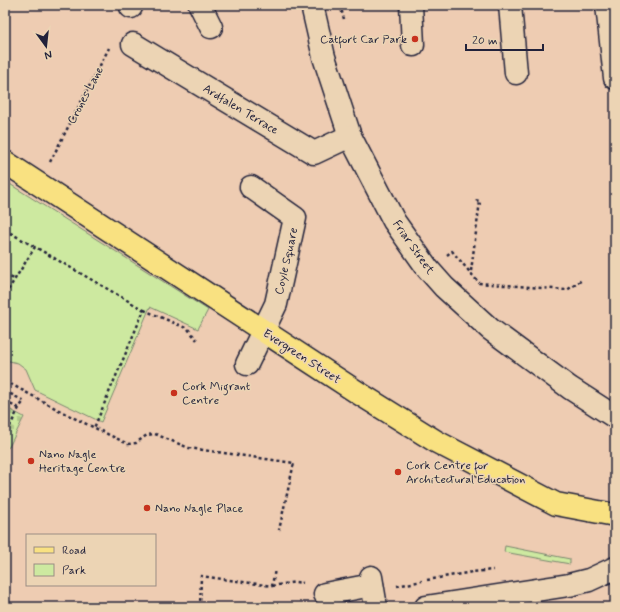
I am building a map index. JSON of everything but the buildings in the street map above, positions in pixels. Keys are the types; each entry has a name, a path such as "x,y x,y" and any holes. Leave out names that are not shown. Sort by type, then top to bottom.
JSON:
{"main road":[{"name":"Evergreen Street","path":"5,162 360,394 438,442 556,504 614,517"}],"street":[{"path":"200,5 211,27"},
{"name":"Friar Street","path":"312,5 324,57 350,136 394,221 428,269 444,287 490,329 570,388 615,417"},
{"path":"411,5 413,45"},
{"path":"510,5 516,73"},
{"path":"607,5 615,78"},
{"name":"Ardfalen Terrace","path":"123,43 314,153 350,136"},
{"name":"Coyle Square","path":"251,187 295,218 276,304 264,331"},
{"path":"247,364 264,331"},
{"path":"426,607 512,600 589,580 615,568"},
{"path":"325,594 371,581 376,607"}],"path":[{"path":"340,5 344,19"},
{"name":"Crones Lane","path":"38,184 123,43"},
{"path":"471,272 480,201 475,200"},
{"path":"5,230 144,310 188,329 197,340"},
{"path":"5,295 35,247"},
{"path":"452,251 479,283 567,290 582,280"},
{"path":"5,275 14,279"},
{"path":"94,428 144,310"},
{"path":"5,381 68,415 128,444 136,443 147,435 155,434 189,448 294,462 279,530"},
{"path":"5,391 24,401 5,436"},
{"path":"5,402 19,408"},
{"path":"272,586 275,569"},
{"path":"200,607 201,576 272,586 295,582"},
{"path":"394,587 420,582"}],"green space":[{"path":"5,181 208,310 198,329 150,307 101,422 35,390 26,369 18,363 5,360"},
{"path":"5,407 24,417 9,447 5,449"},
{"path":"505,546 570,559 570,564 504,552"}],"place":[{"name":"Catfort Car Park","path":"415,39"},
{"name":"Cork Migrant Centre","path":"174,393"},
{"name":"Nano Nagle Heritage Centre","path":"31,461"},
{"name":"Cork Centre for Architectural Education","path":"398,472"},
{"name":"Nano Nagle Place","path":"147,508"}]}
